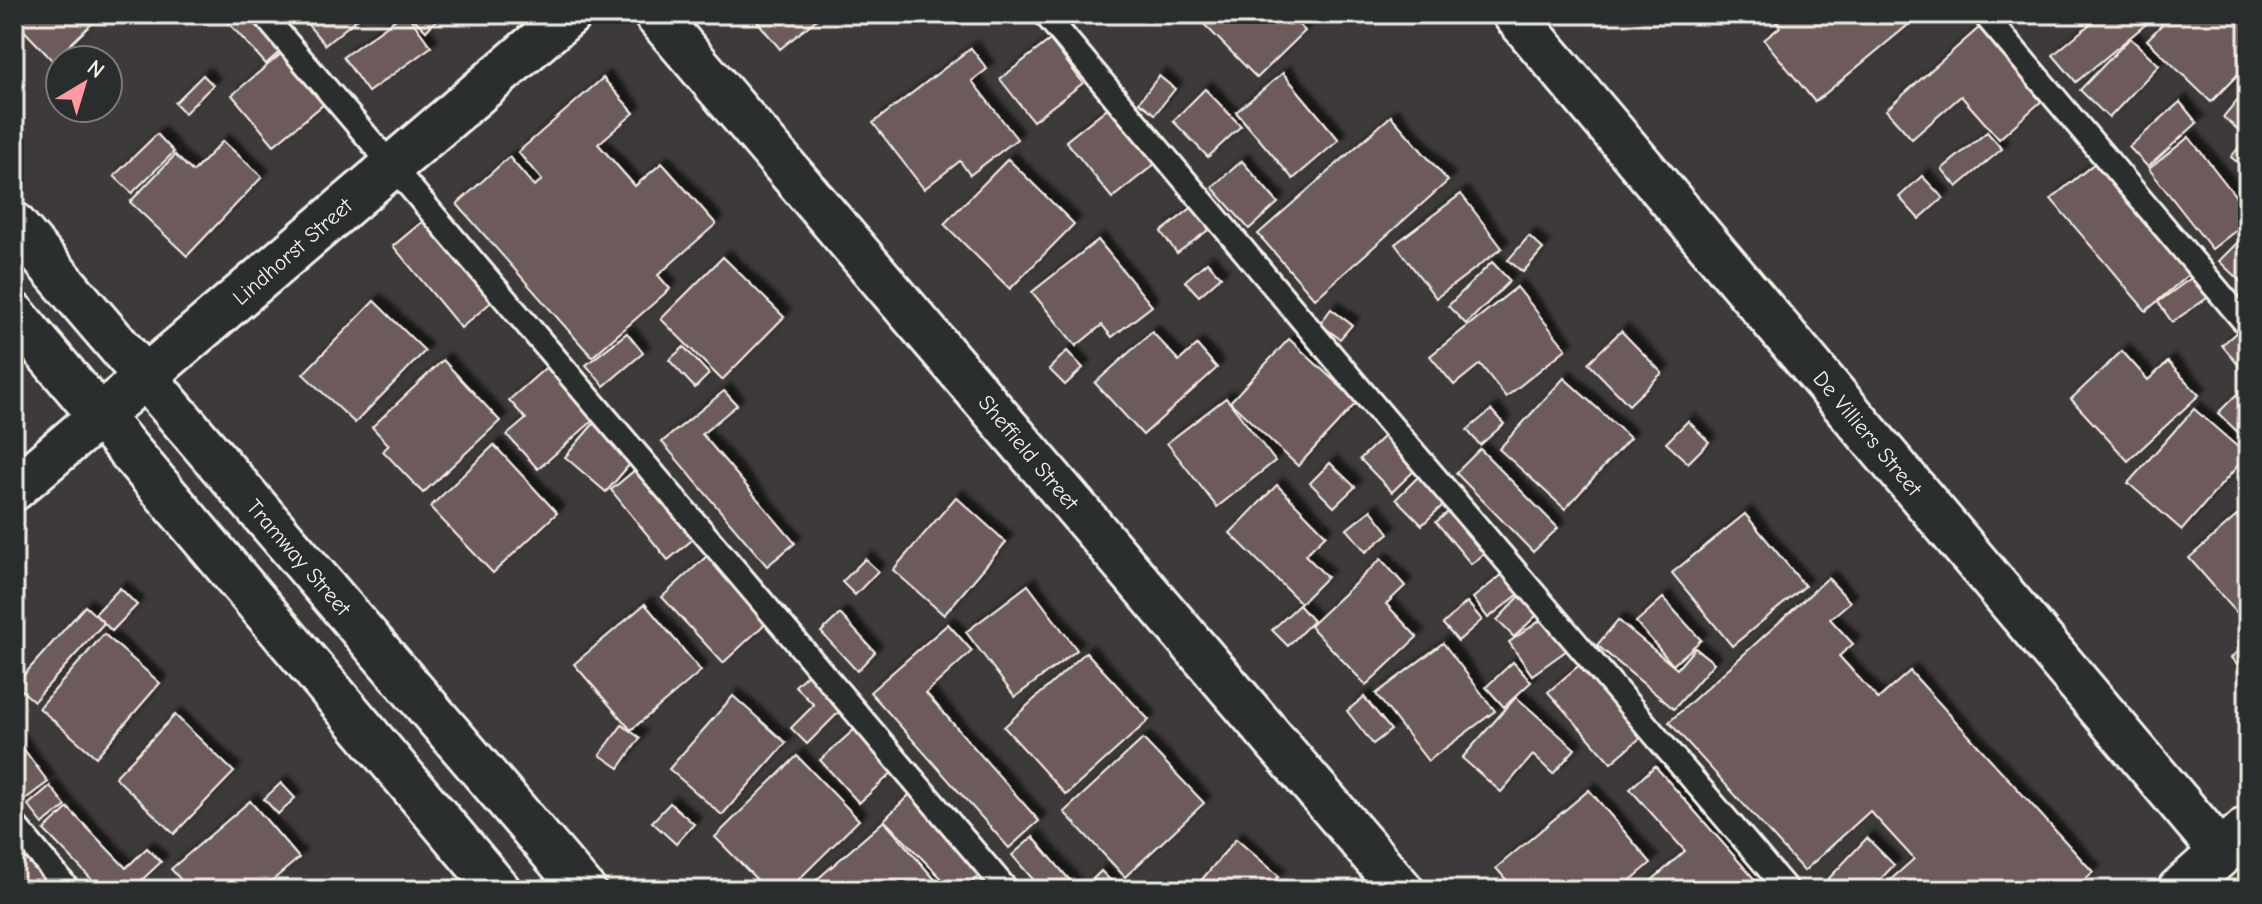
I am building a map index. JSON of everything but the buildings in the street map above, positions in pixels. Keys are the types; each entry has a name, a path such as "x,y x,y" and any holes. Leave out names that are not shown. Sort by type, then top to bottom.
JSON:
{"main road":[{"path":"2180,890 2234,840"}],"street":[{"name":"Lindhorst Street","path":"14,489 570,14"},
{"name":"Sheffield Street","path":"655,14 1402,890"},
{"name":"De Villiers Street","path":"1514,14 2234,840"},
{"name":"Tramway Street","path":"14,224 584,890"},
{"path":"14,314 489,878 535,831"}],"lane":[{"path":"263,14 1007,890"},
{"path":"1045,14 1787,890"},
{"path":"1984,14 2248,326"},
{"path":"14,824 69,890"}]}
